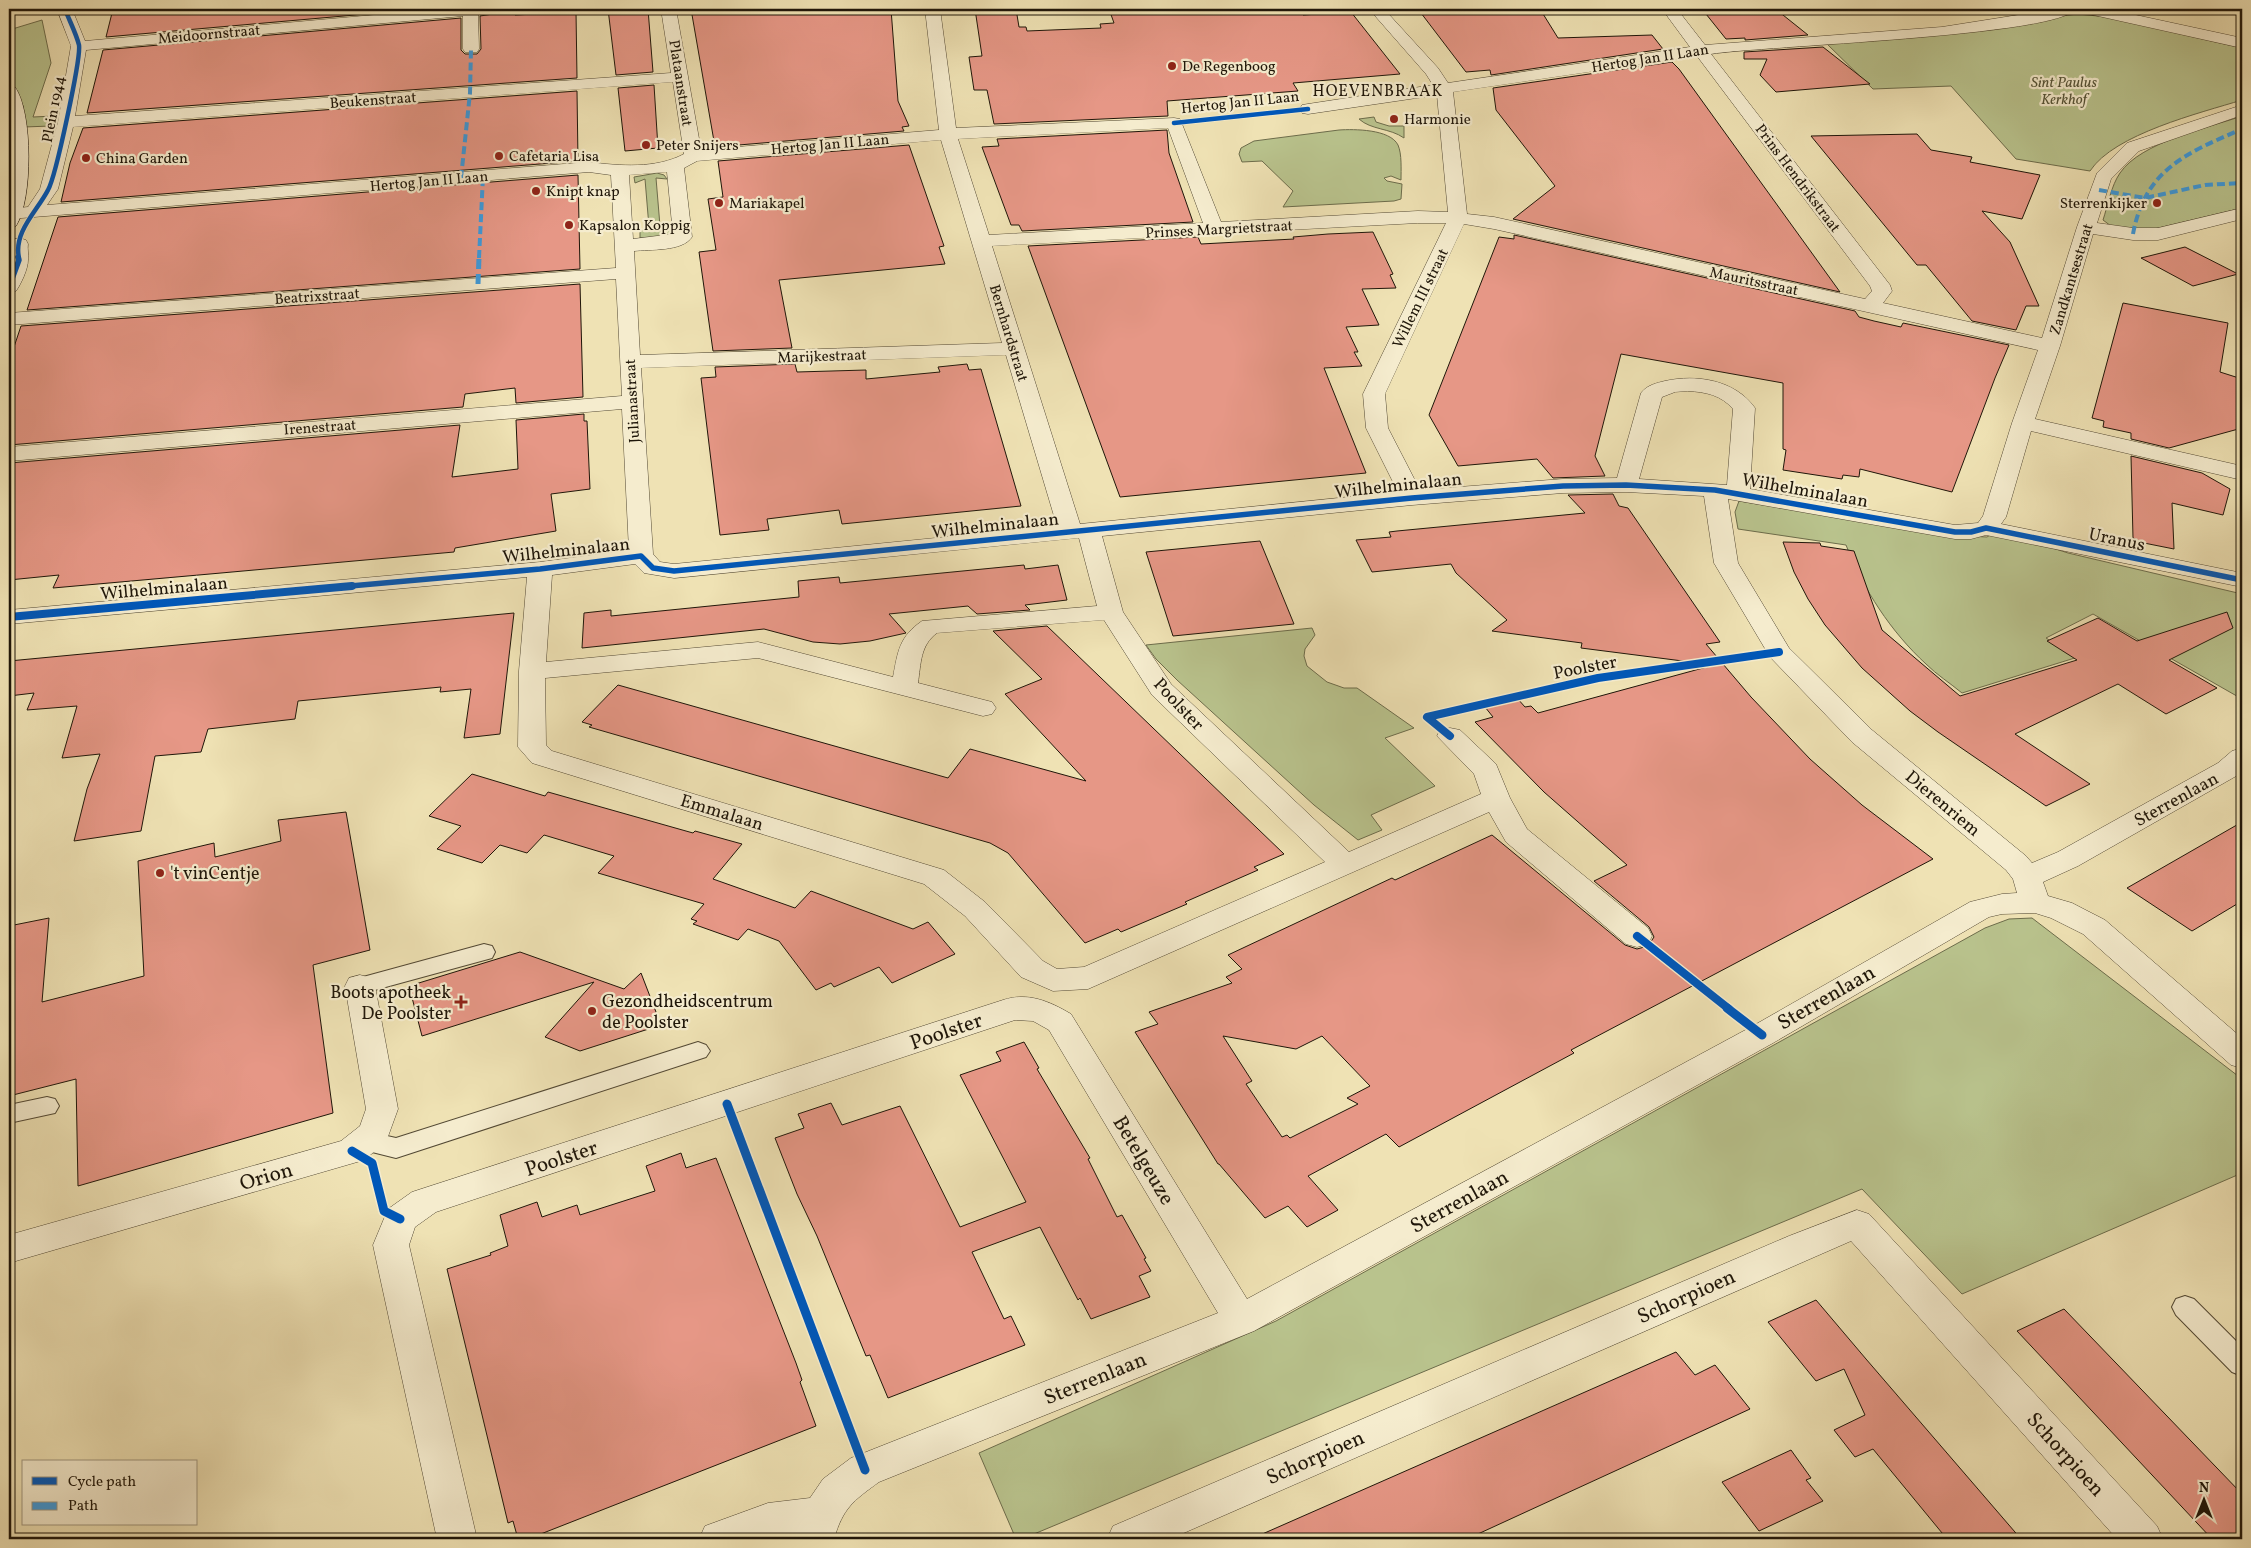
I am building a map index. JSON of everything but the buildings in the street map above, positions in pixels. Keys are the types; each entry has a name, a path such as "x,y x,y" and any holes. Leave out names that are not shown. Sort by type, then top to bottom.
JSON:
{"street":[{"path":"9,10 14,9"},
{"path":"65,9 79,46"},
{"name":"Meidoornstraat","path":"79,46 488,9"},
{"name":"Plataanstraat","path":"669,9 693,156"},
{"name":"Bernhardstraat","path":"933,9 948,134 1014,349 1080,531"},
{"path":"1376,9 1432,72 1444,89 1458,218"},
{"path":"1669,9 1700,51"},
{"name":"Hertog Jan II Laan","path":"1308,108 1724,47 1942,32 2055,16 2068,9"},
{"path":"2089,9 2242,43"},
{"path":"470,10 471,49"},
{"name":"Plein 1944","path":"34,211 49,190 66,122 79,46"},
{"name":"Prins Hendrikstraat","path":"1700,51 1880,285 1882,290 1870,306"},
{"name":"Beukenstraat","path":"66,122 680,77"},
{"name":"Plein 1944","path":"9,90 17,120 18,155 18,194 10,216"},
{"name":"Zandkantsestraat","path":"1986,528 1994,517 2103,178 2134,147 2242,110"},
{"name":"Hertog Jan II Laan","path":"10,216 34,211 589,167 620,171 675,166 693,156 948,134 1174,123 1214,229"},
{"path":"624,246 674,241 683,237 675,166"},
{"name":"Julianastraat","path":"620,171 640,556"},
{"path":"2086,227 2133,234 2158,234 2242,214"},
{"name":"Prinses Margrietstraat","path":"981,241 1418,218 1458,218"},
{"name":"Mauritsstraat","path":"1458,218 1503,225 2050,346"},
{"name":"Willem III straat","path":"1412,498 1377,428 1374,394 1458,218"},
{"path":"9,287 19,260 16,251 19,244"},
{"name":"Beatrixstraat","path":"9,319 625,273"},
{"name":"Marijkestraat","path":"630,362 1014,349"},
{"name":"Dierenriem","path":"1626,485 1652,392 1676,384 1694,385 1711,387 1739,400 1744,408 1726,492 1726,563 1779,652 1862,736 2016,864 2031,890"},
{"name":"Irenestraat","path":"9,454 632,402"},
{"path":"2023,423 2242,473"},
{"name":"Wilhelminalaan","path":"9,617 540,569 640,556 653,568 674,571 1412,498 1564,486 1626,485 1726,492 1955,532 1971,532 1986,528"},
{"name":"Uranus","path":"1986,528 2242,580"},
{"name":"Poolster","path":"1080,531 1111,612 1161,689 1344,864"},
{"name":"Emmalaan","path":"540,569 532,670 532,747 542,757 934,877 975,909 1032,970 1053,980 1088,978 1344,864"},
{"path":"904,687 912,646 918,635 931,626 1111,612"},
{"path":"532,670 758,650 983,708"},
{"path":"1450,736 1486,770 1496,798 1516,835 1637,936"},
{"name":"Sterrenlaan","path":"817,1527 837,1489 865,1470 1241,1320 1762,1034 1980,910 2002,904 2031,890 2076,854 2228,769 2242,758"},
{"path":"1344,864 1496,798"},
{"path":"2031,890 2061,910 2094,927 2242,1056"},
{"name":"Orion","path":"9,1249 352,1152 374,1133 382,1109 360,986"},
{"name":"Poolster","path":"457,1539 391,1245 400,1219 424,1202 727,1104 1014,1008 1039,1010"},
{"name":"Betelgeuze","path":"1039,1010 1060,1022 1241,1320"},
{"name":"Schorpioen","path":"1127,1539 1792,1250 1857,1224 2143,1539"},
{"path":"719,1539 768,1521 817,1527"}],"lane":[{"path":"360,986 484,952"},
{"path":"365,1141 396,1148 698,1051"},
{"path":"9,1114 48,1106"},
{"path":"2185,1307 2242,1364"}],"green space":[{"name":"Sint Paulus Kerkhof","path":"2078,14 2107,17 2242,48 2242,100 2182,118 2138,136 2118,146 2102,158 2090,171 2016,159 1951,86 1873,89 1826,43"},
{"path":"42,20 51,63 33,117 54,116 51,126 24,127 23,106 9,74 9,30"},
{"path":"2242,116 2242,208 2150,230 2111,226 2103,220 2114,184 2120,173 2130,162 2143,153 2176,137"},
{"path":"1374,117 1376,122 1389,126 1404,126 1404,138 1393,132 1364,123 1359,119"},
{"path":"1339,130 1371,131 1388,136 1394,140 1398,145 1400,153 1401,180 1391,176 1384,178 1387,181 1402,184 1401,199 1394,201 1283,207 1293,191 1262,161 1242,162 1239,154 1241,148 1254,141"},
{"path":"657,173 664,175 667,179 656,178 660,226 672,228 673,233 670,236 640,238 640,231 649,227 645,179 635,183 634,177"},
{"path":"1739,501 1946,535 1987,537 1992,534 2022,538 2068,553 2242,594 2242,699 2093,614 2046,638 2078,657 1962,693 1913,652 1890,624 1861,578 1846,545 1738,529 1735,512"},
{"path":"1312,628 1315,635 1305,649 1304,656 1307,666 1327,682 1344,688 1357,688 1414,728 1385,738 1435,786 1371,815 1382,830 1358,840 1314,805 1177,680 1156,659 1146,645"},
{"path":"2032,918 2242,1079 2242,1173 1962,1294 1862,1189 1022,1539 1016,1539 979,1453 1276,1321 1985,928 2009,919"}],"marked path":[{"path":"461,178 470,93 471,49"},
{"path":"2133,234 2137,212 2151,186 2170,166 2200,147 2242,129"},
{"path":"478,284 483,176"},
{"path":"2099,190 2145,198 2205,185 2242,183"}],"cycle path":[{"path":"9,287 19,260 17,251 27,221 49,189 66,122 79,46 65,9"},
{"path":"1174,123 1308,109"},
{"path":"9,617 540,569 641,556 653,568 674,571 1412,498 1563,486 1626,485 1715,490 1955,532 1971,532 1986,528 2242,580"},
{"path":"1450,736 1427,717 1598,678 1779,652"},
{"path":"1637,936 1762,1035"},
{"path":"727,1104 865,1470"},
{"path":"352,1151 372,1163 384,1211 400,1219"}],"place":[{"name":"De Regenboog","path":"1172,66"},
{"name":"Harmonie","path":"1394,119"},
{"name":"Peter Snijers","path":"646,145"},
{"name":"Cafetaria Lisa","path":"499,156"},
{"name":"China Garden","path":"86,158"},
{"name":"Knipt knap","path":"536,191"},
{"name":"Mariakapel","path":"719,203"},
{"name":"Sterrenkijker","path":"2157,203"},
{"name":"Kapsalon Koppig","path":"569,225"},
{"name":"'t vinCentje","path":"160,873"},
{"name":"Boots apotheek De Poolster","path":"461,1002"},
{"name":"Gezondheidscentrum de Poolster","path":"592,1011"}],"district":[{"name":"HOEVENBRAAK","path":"1378,90"}]}
